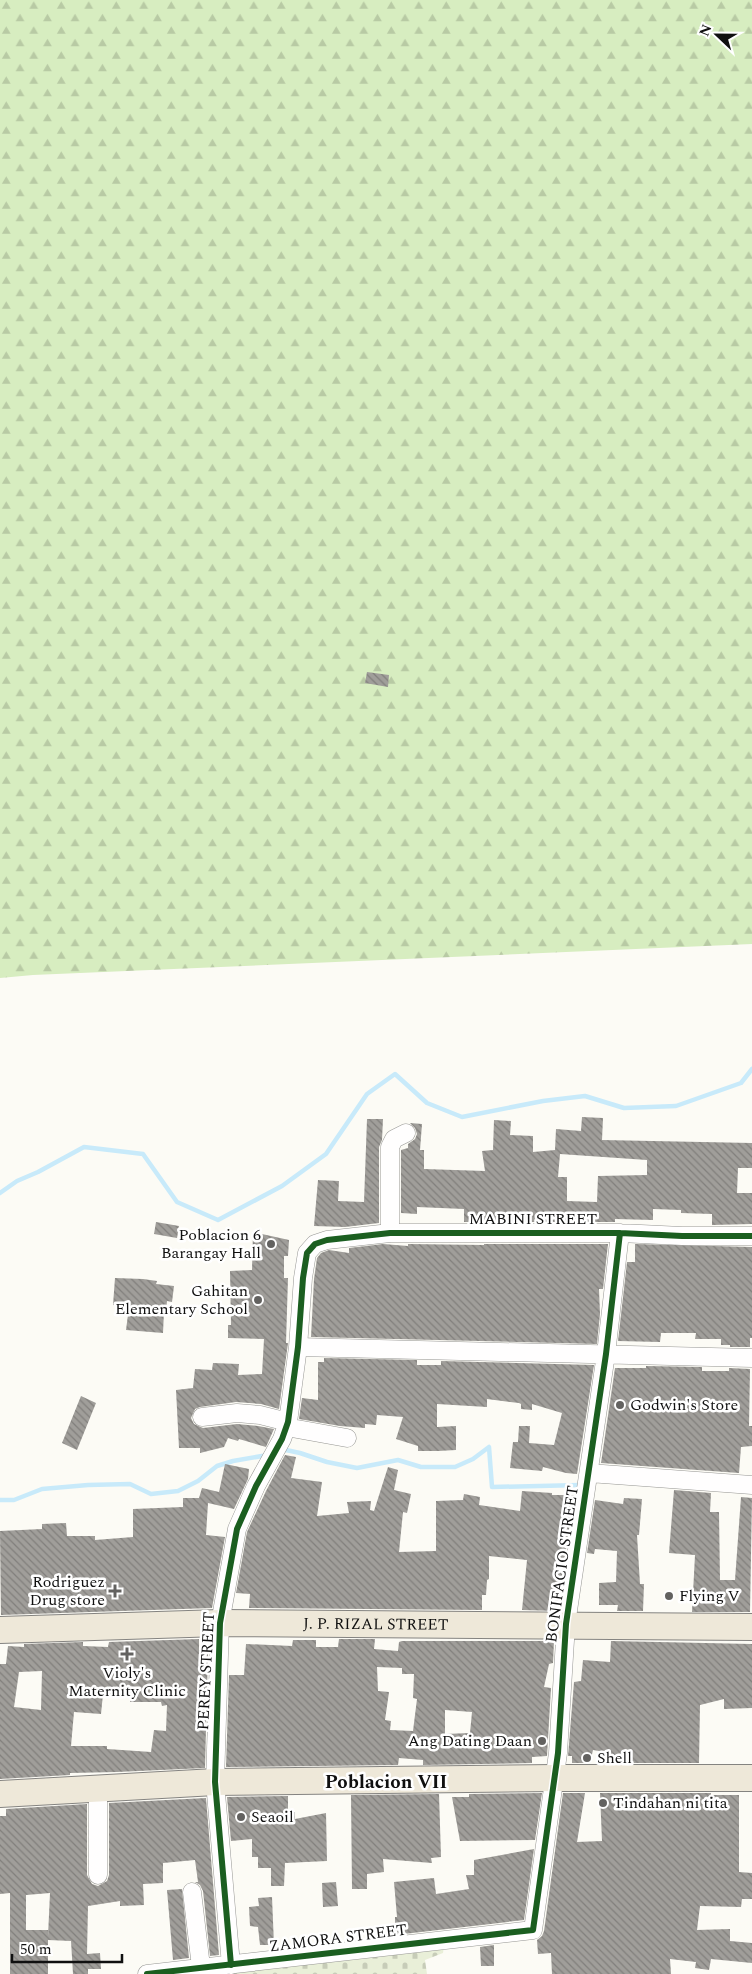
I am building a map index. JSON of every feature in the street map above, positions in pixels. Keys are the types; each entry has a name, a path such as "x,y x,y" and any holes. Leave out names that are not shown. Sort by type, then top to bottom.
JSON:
{"main road":[{"name":"J. P. RIZAL STREET","path":"0,1630 220,1623 752,1626"},
{"path":"0,1794 215,1782 752,1778"}],"street":[{"path":"390,1233 390,1147 394,1139 406,1133"},
{"name":"MABINI STREET","path":"315,1244 327,1240 390,1233 620,1233 682,1236 752,1236"},
{"name":"BONIFACIO STREET","path":"533,1930 558,1753 566,1624 606,1354 620,1233"},
{"name":"PEREY STREET","path":"231,1965 215,1782 220,1623 237,1529 256,1486 268,1467 285,1430 298,1347 303,1278 307,1254 315,1244"},
{"path":"298,1347 752,1358"},
{"path":"202,1417 237,1413 260,1415 285,1430 347,1438"},
{"path":"589,1473 752,1485"},
{"path":"98,1788 98,1875"},
{"path":"192,1892 201,1967"},
{"name":"ZAMORA STREET","path":"147,1974 533,1930"}],"green space":[{"path":"0,0 752,0 752,944 33,975 0,978"},
{"path":"444,1946 443,1953 425,1960 427,1974 205,1974"}],"building":[{"path":"367,672 389,675 388,687 365,683"},
{"path":"582,1117 603,1118 602,1140 752,1143 752,1168 738,1168 737,1193 752,1193 752,1224 712,1225 712,1214 681,1213 681,1210 653,1209 653,1220 615,1219 615,1222 464,1222 464,1209 417,1207 417,1214 401,1213 401,1150 408,1148 408,1144 415,1139 417,1134 415,1128 410,1123 422,1124 420,1150 424,1150 424,1169 485,1171 482,1151 493,1150 494,1120 511,1121 510,1135 533,1136 533,1152 555,1150 556,1129 581,1131","holes":["560,1154 647,1160 647,1175 598,1176 597,1202 567,1201 567,1177 558,1177"]},
{"path":"367,1119 383,1119 382,1140 379,1147 379,1223 345,1227 314,1226 318,1180 339,1181 338,1201 364,1202"},
{"path":"156,1222 179,1226 177,1238 154,1234"},
{"path":"253,1232 289,1240 288,1256 284,1256 284,1278 288,1278 286,1343 288,1343 279,1409 261,1404 236,1402 200,1407 195,1409 191,1418 194,1424 203,1428 237,1424 274,1429 266,1447 239,1439 238,1441 228,1438 224,1447 200,1453 200,1448 179,1448 176,1390 193,1388 195,1369 212,1370 213,1363 239,1364 238,1375 262,1374 264,1339 228,1338 228,1325 231,1325 230,1271 252,1270"},
{"path":"383,1244 408,1246 408,1244 608,1244 603,1289 599,1289 600,1314 597,1344 311,1337 317,1258 321,1253 329,1250 349,1253 349,1248"},
{"path":"635,1244 752,1247 752,1338 750,1338 750,1347 721,1345 721,1339 695,1339 696,1333 661,1333 660,1342 618,1341 627,1262 635,1262"},
{"path":"115,1278 143,1279 157,1281 156,1284 174,1286 172,1302 167,1301 166,1311 164,1311 163,1333 126,1330 129,1307 113,1305"},
{"path":"324,1358 417,1360 417,1365 441,1365 441,1361 594,1365 577,1474 543,1467 542,1471 510,1468 513,1442 518,1442 519,1426 530,1426 529,1443 554,1445 562,1413 532,1404 532,1410 521,1409 521,1404 519,1403 487,1399 487,1407 437,1404 437,1427 456,1426 456,1450 418,1451 418,1446 396,1439 403,1417 377,1415 376,1425 365,1424 365,1428 299,1419 302,1398 318,1400 318,1362 324,1362"},
{"path":"646,1366 702,1367 702,1371 729,1371 729,1368 750,1369 749,1426 752,1426 752,1446 741,1447 739,1473 601,1463 615,1368 646,1368"},
{"path":"81,1396 96,1403 77,1450 62,1443"},
{"path":"285,1455 296,1457 291,1478 322,1482 317,1516 349,1513 347,1502 371,1501 370,1510 374,1511 388,1467 398,1470 394,1490 411,1494 407,1513 403,1512 399,1552 436,1551 436,1501 463,1500 464,1494 480,1497 479,1505 520,1511 522,1491 552,1493 552,1495 574,1495 557,1611 522,1610 527,1560 489,1556 489,1579 487,1580 486,1595 482,1595 482,1610 249,1608 250,1594 236,1593 247,1532"},
{"path":"225,1464 249,1469 248,1479 234,1509 208,1503 206,1535 225,1537 212,1608 1,1615 0,1531 42,1529 42,1524 66,1523 67,1536 95,1536 95,1540 133,1537 133,1509 183,1507 183,1498 199,1498 202,1488 219,1492"},
{"path":"674,1490 711,1493 710,1512 719,1512 720,1580 735,1580 741,1497 752,1498 750,1612 692,1612 695,1555 669,1553"},
{"path":"624,1498 642,1499 639,1535 637,1535 640,1584 644,1584 643,1611 617,1611 618,1605 599,1605 599,1583 616,1582 617,1551 595,1549 594,1554 587,1553 595,1500 623,1504"},
{"path":"199,1639 199,1650 208,1651 205,1768 70,1773 70,1775 0,1779 0,1664 6,1664 8,1646 24,1647 24,1644 83,1642 83,1646 108,1647 109,1642","holes":["42,1671 41,1710 14,1707 19,1672","103,1694 131,1694 130,1702 161,1702 162,1706 167,1705 166,1731 154,1730 151,1752 107,1749 107,1746 71,1746 74,1712 101,1714"]},
{"path":"339,1639 375,1639 374,1649 398,1651 399,1642 402,1641 554,1641 553,1663 549,1664 544,1687 551,1688 547,1756 532,1757 532,1763 423,1765 423,1760 399,1758 398,1765 226,1767 229,1675 244,1675 246,1644 292,1646 293,1640 316,1640 316,1647 338,1647","holes":["377,1667 402,1668 402,1674 414,1674 413,1698 417,1699 413,1731 390,1730 391,1721 385,1720 389,1692 378,1691","445,1710 472,1712 470,1733 445,1734"]},
{"path":"611,1641 752,1644 752,1708 724,1709 724,1699 700,1705 699,1763 599,1763 599,1751 593,1750 590,1763 572,1763 572,1756 568,1756 574,1682 581,1681 583,1660 610,1662"},
{"path":"542,1793 535,1840 460,1841 452,1797 469,1797 469,1794"},
{"path":"563,1793 585,1793 577,1842 602,1841 600,1793 711,1793 711,1795 739,1795 739,1872 752,1873 752,1899 742,1899 741,1907 700,1906 697,1930 730,1929 730,1941 752,1943 752,1963 711,1959 709,1970 695,1968 696,1962 670,1959 671,1974 552,1974 551,1953 538,1954 537,1940 544,1931"},
{"path":"439,1794 441,1857 431,1858 432,1863 383,1859 384,1872 367,1874 367,1889 352,1889 351,1795"},
{"path":"288,1796 288,1812 295,1812 295,1819 326,1813 327,1861 285,1863 284,1886 271,1886 271,1868 258,1868 258,1857 252,1857 252,1839 231,1841 227,1797"},
{"path":"206,1798 219,1955 210,1956 203,1891 200,1885 195,1882 198,1882 195,1860 163,1863 163,1883 143,1884 144,1905 120,1906 120,1901 88,1906 87,1954 100,1953 101,1969 88,1969 88,1974 73,1974 71,1941 48,1940 48,1974 10,1974 10,1893 0,1894 0,1816 6,1816 6,1809 87,1804 87,1875 92,1884 98,1886 107,1881 109,1875 109,1803","holes":["50,1893 48,1936 48,1930 26,1930 26,1895"]},
{"path":"534,1849 524,1920 395,1935 395,1917 397,1917 394,1882 434,1878 436,1894 469,1889 466,1875 474,1875 474,1860"},
{"path":"336,1882 338,1906 323,1907 322,1883"},
{"path":"182,1889 189,1958 173,1960 167,1890"},
{"path":"272,1897 274,1945 260,1945 258,1927 250,1926 249,1907 259,1906 258,1898"},
{"path":"494,1945 494,1966 481,1966 480,1947"}],"waterway":[{"path":"0,1193 17,1181 84,1147 143,1154 177,1202 218,1220 282,1186 326,1154 367,1094 395,1074 427,1103 462,1117 543,1101 585,1096 624,1108 676,1106 741,1083 752,1069"},
{"path":"282,1451 300,1453 327,1462 357,1468 398,1460 421,1467 455,1467 473,1459 489,1447 492,1487 581,1485"},
{"path":"0,1500 14,1500 42,1489 88,1485 130,1484 151,1494 178,1491 198,1481 217,1466 233,1461 268,1455"}],"cycle path":[{"path":"231,1965 215,1782 220,1623 237,1529 256,1486 282,1439 288,1422 298,1347 303,1278 307,1253 315,1244 327,1240 390,1233 620,1233 682,1236 752,1236"},
{"path":"147,1974 533,1930 558,1753 566,1624 606,1354 620,1233"}],"place":[{"name":"Poblacion 6 Barangay Hall","path":"271,1244"},
{"name":"Gahitan Elementary School","path":"258,1300"},
{"name":"Godwin's Store","path":"620,1405"},
{"name":"Rodriguez Drug store","path":"115,1591"},
{"name":"Flying V","path":"669,1596"},
{"name":"Violy's Maternity Clinic","path":"127,1654"},
{"name":"Ang Dating Daan","path":"542,1741"},
{"name":"Shell","path":"587,1758"},
{"name":"Tindahan ni tita","path":"603,1803"},
{"name":"Seaoil","path":"241,1817"}],"district":[{"name":"Poblacion VII","path":"386,1782"}]}
